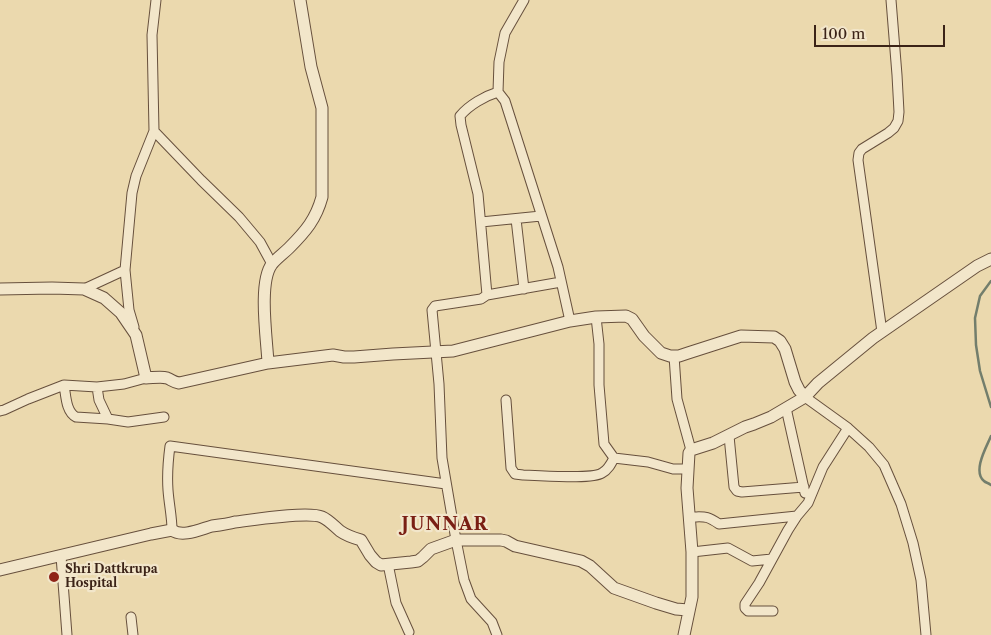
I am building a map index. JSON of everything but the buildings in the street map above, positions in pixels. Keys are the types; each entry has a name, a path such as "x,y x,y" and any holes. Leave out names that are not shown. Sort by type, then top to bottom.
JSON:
{"street":[{"path":"146,378 129,310 125,270 132,193 136,176 154,131 152,35 156,0"},
{"path":"268,363 264,296 268,274 272,264 310,225 319,210 322,196 322,108 311,67 300,0"},
{"path":"524,0 505,33 499,62 498,92 505,101 558,267 570,321"},
{"path":"882,332 858,160 862,149 888,133 898,121 892,0"},
{"path":"488,295 478,194 460,116 477,102 498,92"},
{"path":"154,131 239,217 260,242 272,264"},
{"path":"482,222 541,216"},
{"path":"516,219 524,289"},
{"path":"684,635 692,597 688,453 691,450 729,436 744,426 770,417 805,397 818,383 882,332 977,266 991,259"},
{"path":"84,290 125,270"},
{"path":"497,635 492,622 471,599 464,580 456,540 442,458 439,384 432,310 435,306 481,300 488,295 561,282"},
{"path":"0,289 52,288 84,290 104,298 121,313 136,335"},
{"path":"0,410 64,385 97,387 162,377 172,382 179,382 268,363 333,355 354,357 452,351 570,321 596,317 626,316 632,319 644,336 662,353 674,356 741,336 774,337 780,341 785,349 798,390 848,428 869,447 884,465 901,504 913,542 921,580 926,635"},
{"path":"596,317 604,444 614,458 648,462 673,469 687,469"},
{"path":"674,356 677,399 691,450"},
{"path":"64,385 69,411 76,417 128,422 164,417"},
{"path":"97,387 99,400 108,419"},
{"path":"506,400 511,468 515,474 587,477 601,474 609,468 614,458"},
{"path":"786,408 808,503"},
{"path":"773,611 748,611 745,608 745,604 797,516 808,503 823,466 848,428"},
{"path":"729,436 734,487 737,491 804,487"},
{"path":"172,530 168,472 170,446 446,484"},
{"path":"0,570 172,530 175,533 186,533 246,521 316,516 323,517 342,533 361,540 376,562 381,565 418,560 431,549 456,540 501,540 515,546 581,561 590,566 614,588 656,603 688,610"},
{"path":"689,516 707,517 719,524 797,516"},
{"path":"692,552 728,548 752,561 772,559"},
{"path":"61,556 67,635"},
{"path":"388,564 396,603 409,632"},
{"path":"131,617 133,635"}],"waterway":[{"path":"991,281 980,296 975,318 976,345 980,371 991,407"},
{"path":"991,436 979,471 984,481 991,485"}],"place":[{"name":"Shri Dattkrupa Hospital","path":"54,577"}],"district":[{"name":"JUNNAR","path":"445,525"}]}
